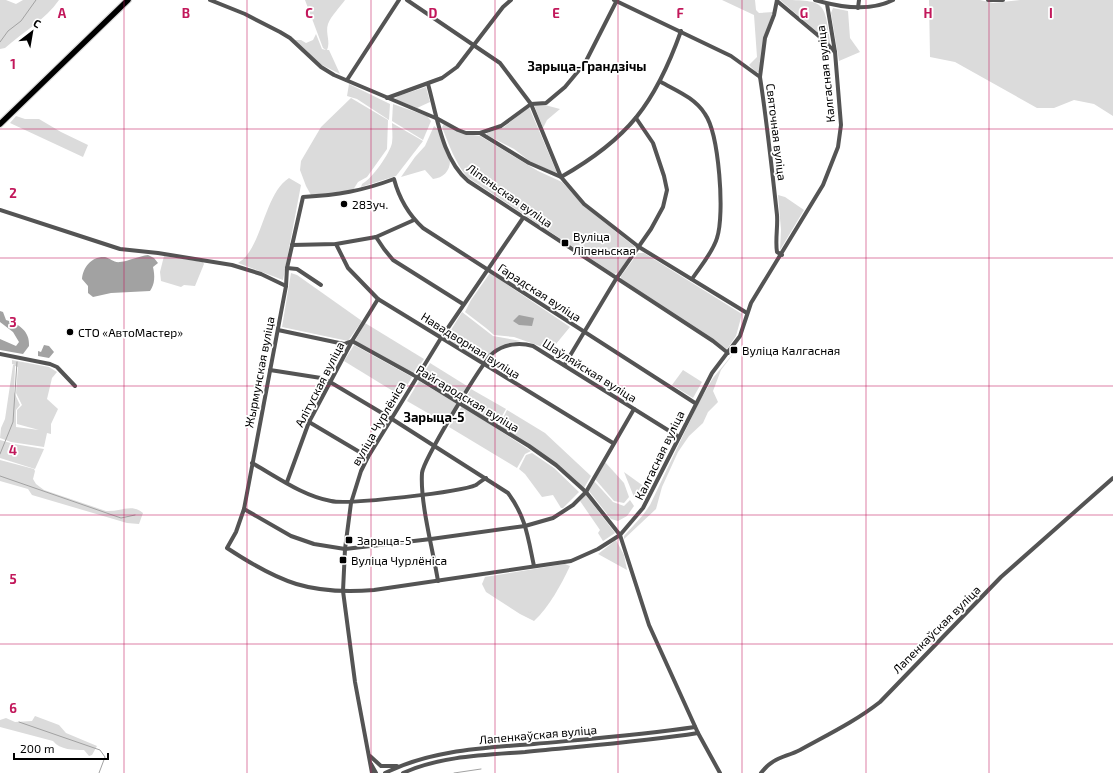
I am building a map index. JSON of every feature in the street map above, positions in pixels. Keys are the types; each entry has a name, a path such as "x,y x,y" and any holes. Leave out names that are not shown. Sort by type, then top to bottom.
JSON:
{"main road":[{"path":"0,124 128,0"}],"street":[{"path":"210,0 245,14 290,38 321,67 466,133 480,133 501,126 531,104 546,103 576,76 585,63 616,0"},
{"path":"348,80 399,0"},
{"path":"406,0 475,44 500,63 531,104 561,177 584,204 639,247 747,313"},
{"path":"387,98 442,78 457,67 511,0"},
{"name":"Святочная вуліца","path":"616,0 731,56 760,78 768,128 778,229 776,247 777,252 782,255"},
{"path":"760,78 765,54 765,38 774,15 777,0 835,52"},
{"path":"819,0 827,4 858,8 893,0"},
{"path":"858,8 859,0"},
{"path":"988,0 1003,0"},
{"name":"Калгасная вуліца","path":"227,548 258,569 276,578 324,591 343,592 374,590 571,561 598,549 620,535 643,508 695,403 712,373 740,336 751,303 782,255 823,185 838,146 841,125 835,52 827,4"},
{"path":"561,177 588,162 619,138 636,118 661,82 681,32"},
{"path":"661,82 692,99 706,114 712,130 718,161 721,223 717,238 692,280"},
{"name":"Ліпеньская вуліца","path":"428,84 453,165 460,174 523,218 713,341 728,353"},
{"path":"565,364 616,279 639,247 663,207 667,190 653,143 636,118"},
{"path":"480,133 529,163 561,177"},
{"name":"Гарадская вуліца","path":"303,197 337,195 367,189 394,179 398,192 414,220 430,233 695,403"},
{"name":"Жырмунская вуліца","path":"227,548 236,532 244,509 286,286 287,268 303,197"},
{"path":"0,210 120,249 232,265 261,274 286,286"},
{"name":"вуліца Чурлёніса","path":"371,764 355,682 343,592 345,549 351,502 361,471 368,456 463,304 523,218"},
{"path":"292,245 336,244 376,236 414,220"},
{"path":"376,236 384,249 394,260 463,304"},
{"name":"Навадворная вуліца","path":"336,244 348,268 378,299 483,365 613,443"},
{"path":"287,268 297,269 321,285"},
{"name":"Алітуская вуліца","path":"287,482 309,422 352,341 378,299"},
{"path":"278,330 344,344 352,341"},
{"name":"Райгародская вуліца","path":"352,341 460,403 556,465 586,492 620,535"},
{"name":"Шаўляйская вуліца","path":"438,580 423,494 422,471 434,446 483,365 499,349 517,344 533,346 565,364 679,438"},
{"path":"0,354 50,364 56,367 75,386"},
{"path":"270,370 321,378 330,382 392,419 508,493 519,508 526,526 534,566"},
{"path":"244,509 291,536 314,544 345,549 526,526 553,518 572,505 586,492 634,409"},
{"path":"309,422 368,456"},
{"path":"252,463 311,495 332,502 351,502 423,494 475,485 486,478"},
{"name":"Лапенкаўская вуліца","path":"761,773 775,759 800,750 857,718 880,702 1001,577 1113,478"},
{"path":"620,535 649,625 695,727 720,773"},
{"name":"Лапенкаўская вуліца","path":"385,773 399,766 430,756 492,747 655,733 695,727"},
{"name":"Лапенкаўская вуліца","path":"403,773 434,762 490,755 654,740 698,733"},
{"path":"369,755 381,766 399,766"},
{"path":"371,764 372,773"},
{"path":"371,764 376,773"}],"shaded area":[{"path":"0,0 6,0 16,4 23,0 59,0 41,20 5,48 0,49"},
{"path":"305,0 345,0 331,18 327,27 327,50 329,50 340,74 320,64 294,40 301,40 306,43 313,40 316,34 322,49 326,50 323,48"},
{"path":"722,0 755,0 756,10 759,13 773,12 765,34 760,72 756,72 749,65 757,57 754,15"},
{"path":"780,0 807,1 815,3 821,7 827,21 831,47 823,37"},
{"path":"929,0 980,0 993,3 1020,0 1113,0 1113,116 1094,104 1074,100 1054,108 1037,108 955,62 930,57"},
{"path":"833,8 848,11 850,38 860,52 839,61 831,13"},
{"path":"349,84 390,104 389,120 357,99 347,96"},
{"path":"426,87 430,102 417,108 395,99 398,96"},
{"path":"351,98 388,120 387,149 367,177 358,182 353,190 311,195 300,170 301,161 321,127"},
{"path":"393,104 427,116 431,121 423,140 392,121"},
{"path":"534,105 545,105 560,109 547,120 543,128"},
{"path":"529,107 557,173 532,163 514,149 487,135 487,133 504,127"},
{"path":"16,116 25,119 39,119 88,145 83,157 10,123"},
{"path":"392,123 423,141 396,176 361,187 362,184 371,177 380,165 391,147"},
{"path":"444,124 466,134 480,136 538,171 562,182 585,207 635,247 618,273 614,274 467,177 450,147 442,127"},
{"path":"434,126 438,129 450,161 449,168 443,176 433,179 425,170 401,177 425,146"},
{"path":"289,178 301,185 283,280 238,263 246,256 252,247 275,193"},
{"path":"778,195 785,197 804,210 780,250 781,230"},
{"path":"638,253 644,253 742,314 736,336 727,349 621,279 621,276"},
{"path":"148,255 154,258 158,263 153,267 154,280 150,291 111,293 93,297 88,293 88,286 82,279 84,270 92,260 105,257 116,262 120,262"},
{"path":"164,256 203,262 204,264 195,286 184,285 181,287 161,281 160,272"},
{"path":"291,273 297,275 362,321 348,341 282,327"},
{"path":"490,273 570,327 551,350 514,337 494,335 465,312 471,300"},
{"path":"0,311 3,312 6,320 19,326 26,332 29,346 23,354 0,350 0,339 16,346 19,342 13,332 0,322"},
{"path":"462,312 493,336 521,341 509,343 500,347 492,352 483,361 446,338"},
{"path":"519,315 534,318 532,326 519,325 513,321"},
{"path":"365,323 424,359 414,374 355,341"},
{"path":"44,345 49,346 54,352 49,358 38,356 38,351 41,352"},
{"path":"354,345 412,377 401,396 344,361"},
{"path":"737,349 721,370 713,391 718,402 708,412 703,423 689,436 678,452 662,487 656,509 624,539 624,536 650,505 698,404 713,378"},
{"path":"12,360 49,367 57,372 52,378 47,399 58,409 51,424 51,434 47,433 44,447 11,442 0,438 1,428 5,419 13,365 15,365 12,364","holes":["15,366 18,367 16,393 22,405 17,410 17,424 39,430 16,427 16,410 20,405 14,392"]},
{"path":"430,363 467,386 459,400 421,378"},
{"path":"683,370 702,382 693,398 672,385"},
{"path":"419,381 457,404 445,423 407,401"},
{"path":"471,389 506,409 497,425 463,403"},
{"path":"462,406 531,451 525,454 517,468 449,427"},
{"path":"507,410 545,433 591,476 584,488 499,426"},
{"path":"0,440 44,449 35,469 0,458"},
{"path":"532,453 554,468 579,492 563,508 561,508 553,495 542,497 525,474 519,469 526,455"},
{"path":"0,460 34,469 33,479 36,484 44,490 106,511 130,508 139,510 143,513 139,524 127,523 32,495 28,489 0,481"},
{"path":"605,462 624,483 629,497 624,503 614,501 595,479"},
{"path":"624,472 642,485 645,491 643,498 638,499 634,497"},
{"path":"594,481 613,502 624,506 630,500 634,506 627,516 618,521 611,519 589,491"},
{"path":"585,494 615,533 603,541 598,533 600,530 580,501"},
{"path":"616,540 624,555 627,570 598,554"},
{"path":"565,564 570,566 563,581 550,602 534,621 520,614 486,592 482,584 485,577"},
{"path":"35,716 59,725 66,733 97,746 92,755 89,756 84,750 63,748 53,741 0,727 0,720 6,718 15,722 32,721"}],"waterway":[{"path":"0,42 8,31 21,21 36,0"},
{"path":"0,454 13,422 17,362"},
{"path":"0,476 121,518 135,515"},
{"path":"19,722 100,750 105,757 99,773"},
{"path":"454,773 481,769"}],"place":[{"name":"283уч.","path":"344,204"},
{"name":"Вуліца Ліпеньская","path":"565,243"},
{"name":"СТО «АвтоМастер»","path":"70,332"},
{"name":"Вуліца Калгасная","path":"734,350"},
{"name":"Зарыца-5","path":"349,540"},
{"name":"Вуліца Чурлёніса","path":"343,560"}],"district":[{"name":"Зарыца-Грандзічы","path":"587,66"},
{"name":"Зарыца-5","path":"434,417"}]}
